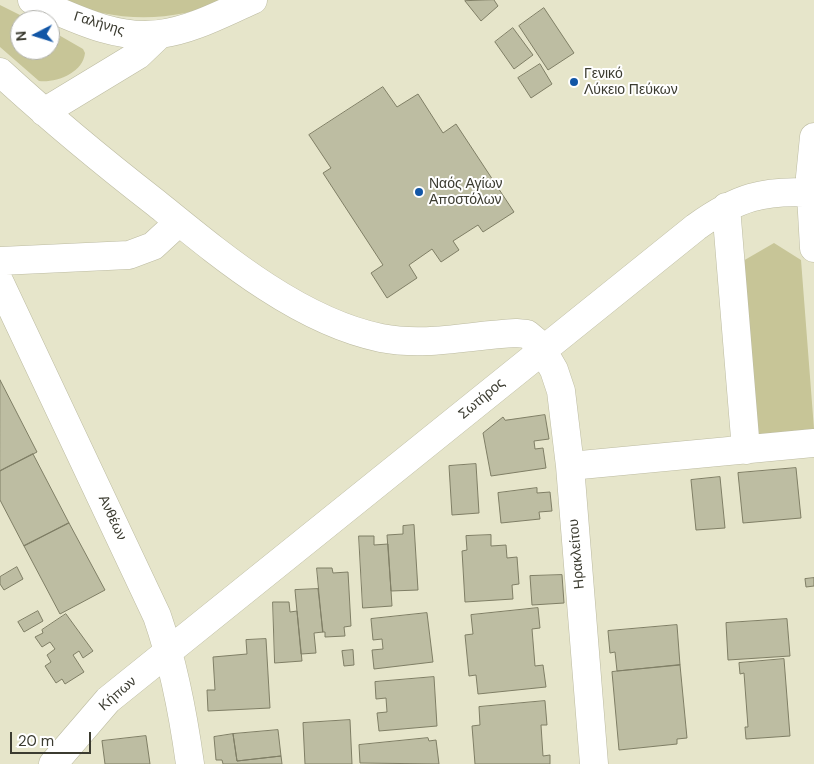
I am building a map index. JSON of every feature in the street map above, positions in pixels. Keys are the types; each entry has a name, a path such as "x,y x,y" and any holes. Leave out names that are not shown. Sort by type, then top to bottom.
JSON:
{"street":[{"name":"Γαλήνης","path":"32,0 110,30 144,35 160,34 212,17 252,0"},
{"path":"44,112 138,55 160,34"},
{"path":"0,72 44,112 179,222 277,293 340,326 376,337 416,342 523,333 532,337 542,348"},
{"path":"814,137 812,193 814,248"},
{"name":"Σωτήρος","path":"169,651 425,447 542,348 696,227 726,207 761,194 780,192 812,193"},
{"path":"726,207 746,450"},
{"path":"0,261 129,255 153,246 179,222"},
{"name":"Ανθέων","path":"0,282 142,582 169,651 181,701 190,764"},
{"name":"Ηρακλείτου","path":"542,348 558,382 570,466 594,764"},
{"path":"570,466 814,443"},
{"name":"Κήπων","path":"53,764 108,700 169,651"}],"shaded area":[{"path":"60,0 227,0 185,13 144,17 102,13"},
{"path":"0,5 10,10 10,56 0,47"},
{"path":"60,36 83,49 85,53 83,60 74,71 53,80 39,81 15,60 60,60"},
{"path":"774,243 801,260 814,429 750,435 736,265"}],"building":[{"path":"494,0 498,6 481,21 465,1"},
{"path":"544,8 574,53 548,70 519,26"},
{"path":"513,28 533,55 514,69 495,42"},
{"path":"540,64 552,84 531,98 518,78"},
{"name":"Ναός Αγίων Αποστόλων","path":"383,87 397,107 418,94 443,133 456,124 514,212 483,232 478,225 453,241 459,250 441,262 432,249 409,265 417,278 387,298 371,273 383,265 323,173 331,168 309,135"},
{"path":"0,380 37,452 0,471"},
{"path":"545,415 549,439 534,441 535,449 543,448 546,468 491,476 483,433 503,417 505,420"},
{"path":"33,454 69,523 24,546 0,500 0,471"},
{"path":"476,464 479,513 452,515 449,466"},
{"path":"796,468 801,518 743,523 738,473"},
{"path":"720,477 725,528 696,530 691,480"},
{"path":"537,488 537,493 550,492 552,511 539,512 540,519 501,523 498,493"},
{"path":"69,523 105,590 60,614 24,546"},
{"path":"414,525 418,590 391,591 387,535 403,534 403,526"},
{"path":"491,535 491,546 506,545 507,558 517,557 519,584 512,585 513,599 465,602 462,551 467,550 466,536"},
{"path":"359,536 374,536 374,545 388,544 392,606 363,608"},
{"path":"17,567 23,579 4,590 0,584 0,577"},
{"path":"317,568 332,568 333,573 348,572 351,626 344,627 345,636 325,637"},
{"path":"562,575 564,603 532,605 530,576"},
{"path":"814,578 814,586 806,587 805,579"},
{"path":"318,589 323,632 314,633 316,653 301,654 295,590"},
{"path":"273,602 289,602 290,612 297,611 302,661 275,663"},
{"path":"538,608 540,628 532,629 535,666 543,665 546,687 478,694 476,675 469,676 465,635 473,634 471,615"},
{"path":"38,611 43,621 24,632 18,622"},
{"path":"427,613 433,662 374,669 372,650 383,649 382,639 373,640 371,619"},
{"path":"66,614 93,651 83,658 79,651 73,655 84,672 65,684 62,679 56,683 45,666 51,662 47,655 55,649 50,642 42,647 35,637 43,633 42,630"},
{"path":"787,619 790,656 728,660 726,623"},
{"path":"677,625 680,665 617,671 615,652 610,653 608,631"},
{"path":"266,639 270,708 208,711 207,690 215,690 213,657 247,654 246,640"},
{"path":"353,650 354,665 344,666 342,651"},
{"path":"784,659 790,736 746,739 745,727 748,727 744,673 740,674 739,663"},
{"path":"680,665 687,738 677,739 677,744 619,750 612,672"},
{"path":"434,677 437,726 379,731 377,713 387,712 386,698 376,699 375,682"},
{"path":"545,701 547,725 541,725 543,756 550,755 550,764 475,764 472,726 480,725 479,707"},
{"path":"350,720 352,764 305,764 303,723"},
{"path":"278,730 281,756 237,761 233,734"},
{"path":"233,734 237,761 281,756 282,764 223,764 222,760 216,760 214,737"},
{"path":"146,736 150,764 105,764 102,741"},
{"path":"428,738 429,741 436,740 439,764 360,763 359,745"}],"place":[{"name":"Γενικό Λύκειο Πεύκων","path":"574,82"},
{"name":"Ναός Αγίων Αποστόλων","path":"419,192"}]}
